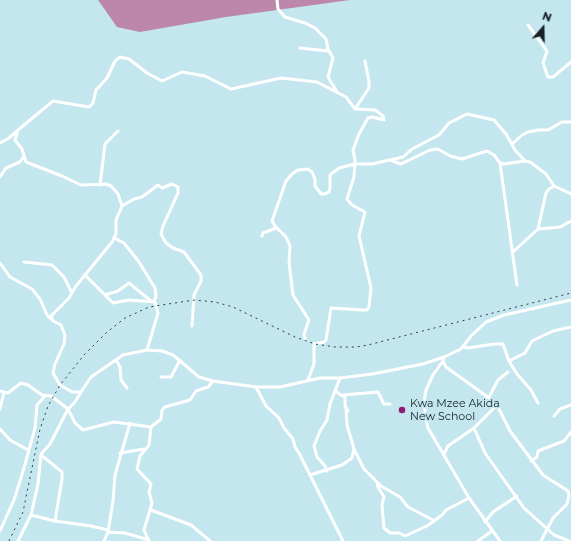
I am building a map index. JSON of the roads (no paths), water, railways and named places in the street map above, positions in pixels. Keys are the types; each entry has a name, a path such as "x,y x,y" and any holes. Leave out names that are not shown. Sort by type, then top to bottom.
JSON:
{"street":[{"path":"277,0 278,9 284,17 305,22 318,30 327,40 328,51 333,58 328,77 339,93"},
{"path":"528,25 547,51 543,63 548,77 553,77 571,62"},
{"path":"300,48 328,51"},
{"path":"0,143 9,138 53,101 90,107 93,103 96,90 107,78 115,61 120,57 129,60 147,74 162,81 178,73 186,72 205,76 226,87 236,89 251,84 285,78 295,81 316,82 348,98 355,109"},
{"path":"355,109 369,88 370,82 365,61"},
{"path":"308,380 314,364 314,344 324,342 326,340 330,308 367,310 371,299 370,280 359,242 359,231 365,212 352,205 347,199 352,188 355,164 354,146 365,121 371,117 382,120 385,118 375,110 355,109"},
{"path":"305,339 304,334 309,320 293,295 289,263 290,246 286,237 273,224 273,216 279,204 286,181 298,170 308,169 312,172 315,186 321,194 324,194 329,192 330,175 339,168 355,164 372,164 402,157 416,147 439,135 448,123 467,114 480,118 491,119 506,134 518,155 546,174 554,186 571,194"},
{"path":"512,144 528,132 548,130 562,122 571,122"},
{"path":"18,130 15,140 28,163 76,183 88,186 109,185 114,188 122,206"},
{"path":"100,185 105,144 118,131"},
{"path":"389,160 401,164 430,150 438,149 450,156 462,159 487,151 494,155 500,163 517,285"},
{"path":"0,178 6,168 20,162 24,156"},
{"path":"500,163 510,164 525,161"},
{"path":"51,319 53,314 66,301 85,275 107,250 114,238 116,220 122,206 134,199 142,197 158,186 162,188 172,184 178,187 178,193 163,225 161,234 166,243 185,253 201,275 201,281 194,295 192,326"},
{"path":"513,252 538,229 546,193 554,186"},
{"path":"538,229 560,227 571,221"},
{"path":"262,236 264,233 276,228"},
{"path":"114,238 128,246 139,262 155,288 156,297 153,301"},
{"path":"24,262 52,264 64,277 72,293"},
{"path":"0,263 10,277 32,289 40,300 47,315 61,326 65,334 64,344 55,364 53,373 60,385 72,392 80,392"},
{"path":"85,275 116,304 129,300 153,301"},
{"path":"105,295 118,291 129,283 153,301 158,313 147,350"},
{"path":"18,541 31,515 39,478 41,455 50,444 68,409 75,402 91,377 126,354 147,350 167,353 180,360 195,374 213,381 280,387 320,378 340,378 372,374 444,359 463,347 471,336 486,322 504,315 571,300"},
{"path":"510,361 525,353 535,339 553,331 571,327"},
{"path":"463,347 468,348 503,344 517,374 531,390 538,403"},
{"path":"444,359 446,367 489,397 497,405 510,431 531,462 543,475 566,489 569,495 567,504 554,517 541,541"},
{"path":"444,359 429,383 424,402 424,413 428,428 468,498 500,541"},
{"path":"116,360 120,367 121,380 127,388"},
{"path":"161,377 171,378 180,360"},
{"path":"489,397 498,380 508,372"},
{"path":"327,471 313,449 320,431 328,420 330,404 340,378"},
{"path":"150,541 144,530 151,510 152,500 149,492 151,482 137,469 140,456 149,445 151,427 161,419 163,408 190,400 196,391 208,388 213,381"},
{"path":"0,391 11,393 17,386 24,383 45,396 53,397 68,409 75,423 83,430 106,422 130,423 151,427"},
{"path":"256,386 266,406 279,418 284,428 293,439 295,447 343,541"},
{"path":"336,389 338,394 346,398 347,426 354,449 364,469 377,482 400,497 408,508 433,520"},
{"path":"0,409 4,392"},
{"path":"343,396 379,392 384,403 390,404"},
{"path":"0,531 14,500 35,428 36,409 40,399 45,396"},
{"path":"554,416 560,409 571,404"},
{"path":"444,454 448,446 474,428 497,405"},
{"path":"104,541 108,531 115,475 120,452 130,423"},
{"path":"474,428 485,453 499,476 517,496 524,508 554,535 568,541"},
{"path":"0,429 10,440 28,450"},
{"path":"531,462 537,457 538,451 564,441 571,432"},
{"path":"120,452 145,449"},
{"path":"310,475 327,471 342,465 352,458 354,449"},
{"path":"41,455 62,472 55,521"},
{"path":"377,482 384,498 382,505 384,528 390,533 399,533 406,536"},
{"path":"485,522 493,512 517,496"},
{"path":"404,541 406,536 427,526 433,520 441,516 446,510 468,498"},
{"path":"151,510 191,525 210,541"},
{"path":"31,515 55,521 125,533 150,541"},
{"path":"478,541 492,531"}],"railway":[{"path":"9,541 23,512 40,429 48,406 60,385 84,355 106,333 125,318 149,307 194,300 215,302 233,307 295,337 315,344 335,347 356,347 571,293"}],"place":[{"name":"Kwa Mzee Akida New School","path":"402,410"}]}
